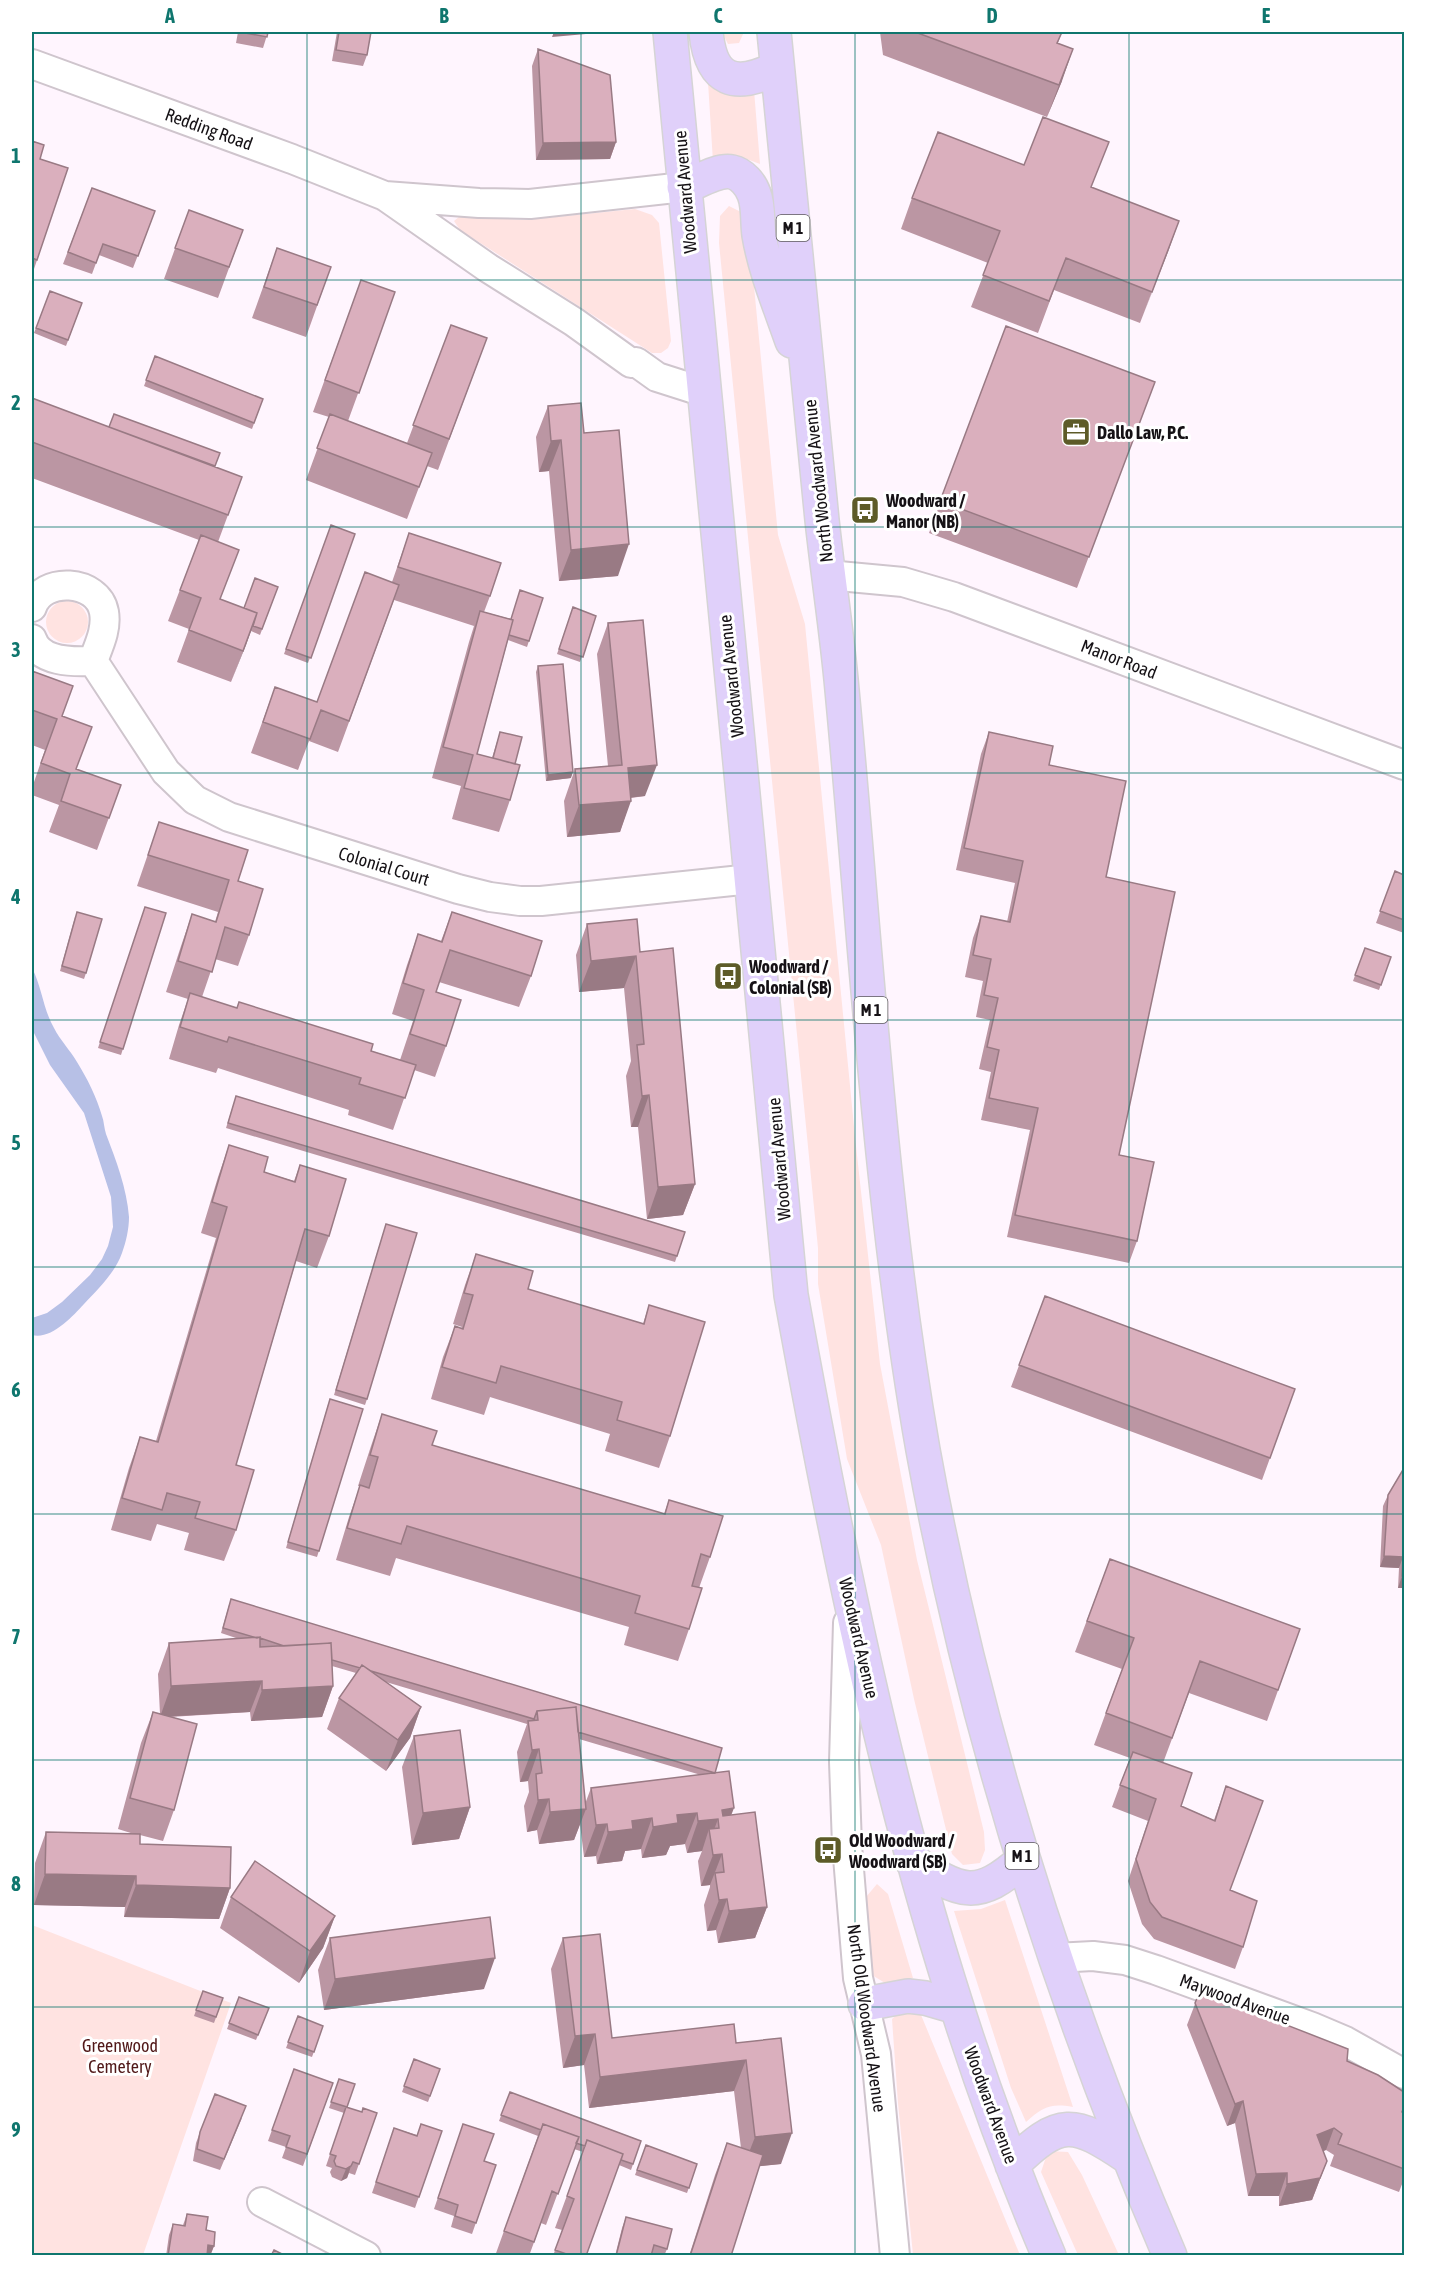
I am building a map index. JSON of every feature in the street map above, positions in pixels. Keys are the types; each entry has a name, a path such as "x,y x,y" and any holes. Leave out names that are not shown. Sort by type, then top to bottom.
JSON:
{"main road":[{"name":"Woodward Avenue","path":"670,32 751,879 762,972 791,1295 849,1600 912,1861 956,2007 1012,2165 1049,2256"},
{"path":"706,32 715,66 722,74 734,80 748,80 777,68"},
{"name":"M 1","path":"774,32 808,387"},
{"path":"684,187 716,173 731,172 740,176 751,188 755,195 759,234 768,272 808,387"},
{"name":"North Woodward Avenue","path":"808,387 828,575"},
{"name":"M 1","path":"828,575 841,681 887,1194 922,1443 964,1642 1023,1860 1055,1958 1128,2157 1170,2256"},
{"path":"912,1861 940,1879 960,1886 976,1888 990,1885 1005,1876 1023,1860"},
{"path":"865,2004 908,1996 926,1998 956,2007"},
{"path":"1012,2165 1035,2142 1063,2129 1080,2130 1100,2138 1128,2157"}],"street":[{"name":"Redding Road","path":"32,64 292,159 385,196 488,268 574,322 631,363 636,362 657,377 704,392"},
{"name":"Redding Road","path":"385,196 479,203 530,204 684,187"},
{"name":"Manor Road","path":"828,575 903,582 954,597 1404,765"},
{"path":"32,607 33,601 47,589 64,584 82,588 98,598 104,610 104,627 93,661 65,661 48,656 34,646 32,639"},
{"name":"Colonial Court","path":"93,661 166,772 195,800 229,817 458,889 520,901 596,897 751,879"},
{"name":"North Old Woodward Avenue","path":"849,1600 844,1762 847,1845 858,1978 876,2054 895,2256"},
{"name":"Maywood Avenue","path":"1055,1958 1093,1956 1125,1960 1156,1970 1345,2040 1404,2074"},
{"path":"262,2202 366,2256"}],"green space":[{"path":"722,32 744,32 739,43 728,44"},
{"path":"708,82 754,90 760,164 736,155 713,162"},
{"path":"729,206 743,213 750,245 778,535 805,624 855,1137 880,1364 917,1560 984,1832 985,1850 980,1863 963,1865 952,1854 914,1699 881,1545 847,1459 818,1284 818,1248 719,243 720,216"},
{"path":"635,209 652,215 659,223 671,341 668,348 661,353 652,353 460,230 454,221 460,216 526,220"},
{"path":"67,601 75,602 82,607 87,614 87,630 82,637 75,642 67,643 59,642 52,637 47,630 46,622 47,614 52,607 59,602"},
{"path":"877,1884 888,1894 913,1978 885,1983 872,1975 866,1897"},
{"path":"1005,1900 1073,2107 1047,2107 1026,2122 1011,2088 954,1911 981,1909"},
{"name":"Greenwood Cemetery","path":"32,1925 231,2003 143,2255 32,2255"},
{"path":"902,2010 919,2010 1020,2255 913,2255 892,2019"},
{"path":"1048,2151 1068,2152 1082,2175 1119,2255 1078,2255 1041,2172"}],"water":[{"path":"32,968 50,1021 81,1068 97,1102 123,1185 129,1217 123,1249 111,1274 67,1321 54,1331 39,1336 32,1335 32,1318 47,1313 62,1302 90,1275 102,1259 113,1227 111,1197 84,1113 50,1065 32,1029"}],"building":[{"path":"240,32 268,32 267,37"},
{"path":"339,32 371,32 367,55 336,50"},
{"path":"915,32 1062,32 1057,43 1073,49 1059,85"},
{"path":"538,49 610,75 616,142 543,143"},
{"path":"1043,117 1109,142 1091,187 1179,221 1152,292 1066,258 1049,301 983,275 1000,231 912,198 938,132 1024,165"},
{"path":"32,141 44,145 40,159 68,168 37,260 32,258"},
{"path":"92,188 155,211 138,256 103,244 96,263 68,252"},
{"path":"189,210 243,230 229,267 175,248"},
{"path":"277,248 331,267 317,305 264,287"},
{"path":"361,280 395,292 359,393 325,380"},
{"path":"50,291 82,303 68,340 36,328"},
{"path":"451,325 487,338 449,439 413,425"},
{"path":"1006,326 1155,382 1089,557 940,501"},
{"path":"155,356 263,399 254,423 146,380"},
{"path":"32,398 242,477 228,515 32,442"},
{"path":"581,403 584,433 619,430 629,544 571,550 561,440 551,441 548,406"},
{"path":"114,414 220,453 215,466 109,427"},
{"path":"330,414 432,453 419,487 317,448"},
{"path":"331,525 355,534 311,658 286,649"},
{"path":"409,533 501,563 490,596 398,567"},
{"path":"201,535 239,550 220,599 257,613 243,651 189,630 201,598 180,590"},
{"path":"365,572 399,585 349,721 321,710 310,739 263,722 275,687 317,702"},
{"path":"255,578 278,587 262,629 253,626 257,613 244,608"},
{"path":"520,590 543,598 529,641 509,635 513,620 511,619"},
{"path":"573,607 596,616 583,657 559,649"},
{"path":"480,611 513,620 477,754 520,765 510,800 464,788 473,755 443,747"},
{"path":"643,620 657,765 628,768 631,801 579,805 575,769 622,765 608,623"},
{"path":"563,664 573,772 548,775 538,666"},
{"path":"32,671 73,686 62,716 92,727 76,769 121,785 109,818 61,801 70,774 41,763 57,719 32,710"},
{"path":"500,732 522,737 515,764 493,758"},
{"path":"989,732 1053,746 1049,765 1126,781 1106,877 1175,892 1119,1155 1154,1162 1137,1241 1015,1215 1038,1108 989,1098 999,1050 987,1047 998,998 984,995 991,959 973,955 981,916 1010,922 1023,861 964,848"},
{"path":"159,822 248,850 238,881 263,889 249,935 225,927 212,972 178,961 192,914 216,922 229,880 148,855"},
{"path":"1395,871 1404,875 1404,920 1380,911"},
{"path":"145,907 166,913 123,1049 100,1042"},
{"path":"77,912 102,919 86,973 62,966"},
{"path":"452,912 542,941 531,976 450,950 436,992 461,1000 446,1046 410,1034 424,990 403,983 418,934 442,942"},
{"path":"637,919 640,952 673,948 695,1184 658,1187 649,1095 642,1096 637,1045 644,1044 636,956 591,961 587,924"},
{"path":"1365,948 1391,957 1381,985 1355,975"},
{"path":"190,993 237,1008 239,1002 373,1044 371,1051 416,1065 405,1098 359,1084 361,1078 229,1037 227,1042 180,1027"},
{"path":"236,1096 685,1232 677,1256 228,1123"},
{"path":"229,1145 268,1157 264,1172 295,1182 300,1165 346,1179 329,1236 305,1229 236,1465 254,1470 236,1530 195,1518 200,1502 167,1493 162,1510 122,1498 140,1437 158,1442 227,1207 212,1202"},
{"path":"386,1224 417,1233 367,1399 336,1390"},
{"path":"476,1254 533,1271 528,1289 644,1324 649,1305 705,1322 670,1436 617,1420 622,1402 501,1366 496,1383 442,1367 455,1326 463,1329 473,1295 464,1293"},
{"path":"1045,1296 1295,1389 1270,1458 1019,1365"},
{"path":"330,1399 363,1409 319,1551 288,1542"},
{"path":"382,1414 437,1431 432,1445 665,1514 669,1500 723,1516 710,1557 701,1554 692,1586 702,1588 689,1629 635,1613 640,1596 407,1526 401,1544 347,1528 360,1485 369,1488 378,1457 370,1455"},
{"path":"1404,1468 1404,1576 1402,1576 1403,1557 1384,1556 1388,1495"},
{"path":"1110,1559 1300,1629 1278,1690 1200,1661 1172,1738 1106,1713 1134,1638 1087,1621"},
{"path":"231,1599 722,1748 715,1773 578,1732 576,1707 537,1711 534,1719 371,1671 362,1665 360,1668 332,1660 331,1643 284,1646 260,1637 223,1628"},
{"path":"260,1637 260,1647 331,1643 333,1686 262,1690 262,1681 171,1686 169,1643"},
{"path":"362,1665 421,1707 398,1740 339,1698"},
{"path":"576,1707 586,1809 550,1812 549,1799 538,1800 536,1774 542,1773 539,1749 532,1750 528,1721 538,1720 537,1711"},
{"path":"153,1712 197,1724 174,1810 130,1798"},
{"path":"460,1730 470,1807 423,1813 414,1736"},
{"path":"1133,1752 1192,1773 1181,1806 1215,1821 1226,1786 1263,1801 1230,1890 1257,1901 1243,1947 1162,1917 1150,1902 1136,1859 1156,1799 1120,1785"},
{"path":"729,1771 734,1808 722,1810 723,1816 755,1812 767,1907 729,1911 727,1899 719,1900 715,1873 724,1872 722,1854 713,1855 709,1829 719,1828 718,1819 698,1821 697,1813 677,1815 678,1823 653,1827 652,1818 632,1821 633,1829 608,1832 607,1824 596,1825 591,1788"},
{"path":"46,1832 140,1834 140,1844 231,1847 230,1888 136,1885 136,1876 45,1874"},
{"path":"255,1861 335,1916 310,1951 231,1897"},
{"path":"490,1917 495,1958 335,1979 330,1938"},
{"path":"600,1934 612,2038 734,2024 736,2043 781,2038 792,2133 755,2137 746,2060 600,2077 595,2034 575,2036 563,1938"},
{"path":"203,1991 223,1998 216,2017 196,2010"},
{"path":"1200,1991 1348,2049 1347,2061 1378,2075 1404,2092 1402,2112 1404,2113 1404,2169 1338,2144 1342,2134 1334,2128 1317,2135 1327,2161 1320,2178 1287,2184 1287,2173 1256,2174 1243,2101 1235,2104 1195,2003"},
{"path":"239,1997 269,2008 258,2035 229,2023"},
{"path":"298,2016 323,2026 314,2052 288,2042"},
{"path":"414,2059 440,2069 430,2096 404,2086"},
{"path":"294,2069 333,2083 307,2154 286,2147 290,2136 272,2130"},
{"path":"339,2079 355,2084 347,2107 331,2102"},
{"path":"510,2092 641,2141 633,2164 621,2160 623,2154 587,2140 585,2146 576,2143 579,2137 543,2124 541,2130 501,2115"},
{"path":"215,2094 246,2106 224,2159 197,2149 200,2132"},
{"path":"346,2107 362,2112 363,2108 377,2113 359,2164 353,2162 346,2169 336,2166 334,2161 336,2156 330,2154"},
{"path":"421,2124 442,2131 419,2197 376,2182 394,2128 417,2136"},
{"path":"463,2124 494,2134 484,2161 496,2165 476,2223 455,2216 458,2205 438,2198"},
{"path":"543,2124 579,2137 558,2194 552,2191 534,2242 504,2231"},
{"path":"587,2140 623,2154 586,2256 572,2256 555,2250 574,2199 567,2196"},
{"path":"727,2143 763,2155 731,2256 690,2256"},
{"path":"646,2145 697,2164 689,2188 637,2170"},
{"path":"187,2214 208,2217 206,2230 215,2232 214,2246 208,2245 207,2256 168,2256 173,2224 185,2226"},
{"path":"626,2217 672,2229 667,2249 654,2245 651,2256 616,2256"},
{"path":"274,2250 286,2256 271,2256"}],"place":[{"name":"Dallo Law, P.C.","path":"1076,432"},
{"name":"Woodward / Manor (NB)","path":"865,510"},
{"name":"Woodward / Colonial (SB)","path":"728,976"},
{"name":"Old Woodward / Woodward (SB)","path":"828,1850"}]}
